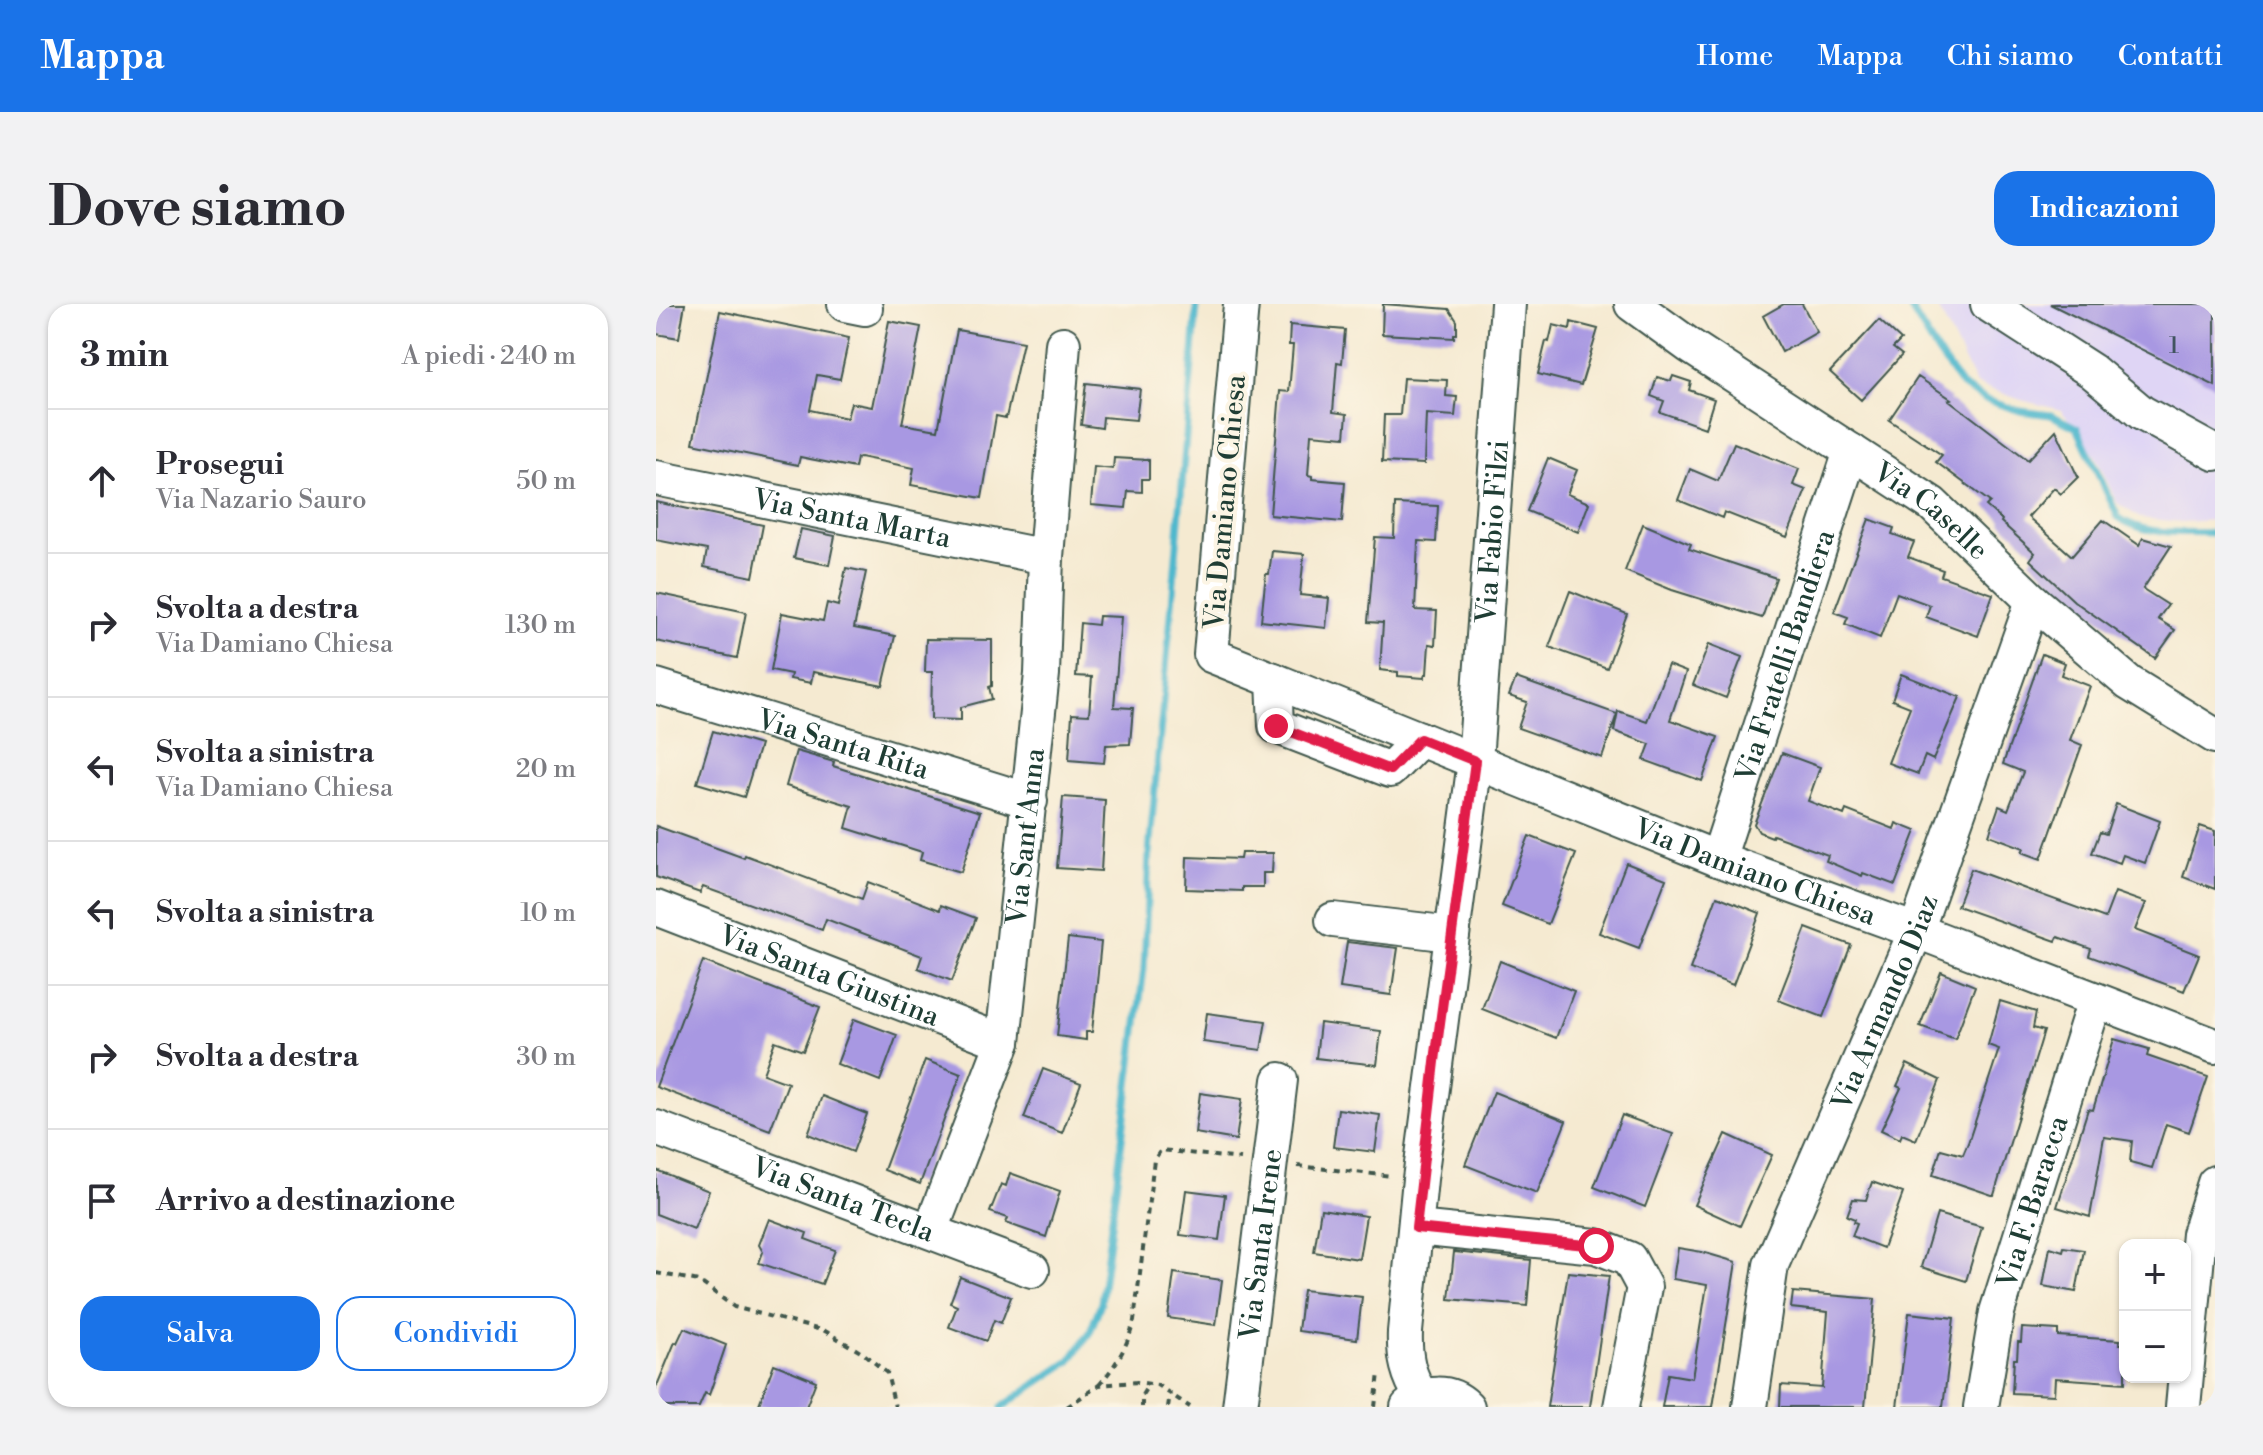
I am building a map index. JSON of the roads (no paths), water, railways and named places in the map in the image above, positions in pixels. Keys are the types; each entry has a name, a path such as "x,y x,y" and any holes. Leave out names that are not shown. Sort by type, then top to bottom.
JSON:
{"street":[{"name":"Via Damiano Chiesa","path":"1241,304 1211,655 1718,859 2215,1046"},
{"name":"Via Fabio Filzi","path":"1475,761 1508,304"},
{"name":"Via Caselle","path":"1632,304 1690,346 1932,504 2033,601 2129,683 2215,736"},
{"path":"1988,304 2092,371 2142,413 2215,453"},
{"name":"Via Sant'Anna","path":"931,1230 1003,1042 1042,674 1046,557 1063,344"},
{"name":"Via Fratelli Bandiera","path":"1718,859 1851,451"},
{"name":"Via Santa Marta","path":"656,478 1046,557"},
{"name":"Via Armando Diaz","path":"1750,1407 1771,1265 1916,931 2033,601"},
{"name":"Via Santa Rita","path":"656,686 1030,801"},
{"path":"1467,1407 1449,1396 1435,1394 1415,1402 1404,1357 1416,1228 1475,761"},
{"name":"Via Santa Giustina","path":"656,908 1003,1042"},
{"path":"1333,920 1452,934"},
{"name":"Via F. Baracca","path":"1981,1407 1997,1312 2095,1000"},
{"name":"Via Santa Irene","path":"1240,1407 1280,1080"},
{"name":"Via Santa Tecla","path":"656,1128 1032,1270"},
{"path":"2183,1407 2199,1234 2215,1183"},
{"path":"1416,1228 1596,1246 1629,1259 1644,1287 1621,1407"}],"waterway":[{"path":"1002,1407 1070,1361 1090,1332 1101,1303 1144,969 1149,853 1197,304"},
{"path":"1908,304 1962,386 1986,400 2020,411 2051,415 2077,428 2118,517 2140,528 2152,530 2215,533"}]}
